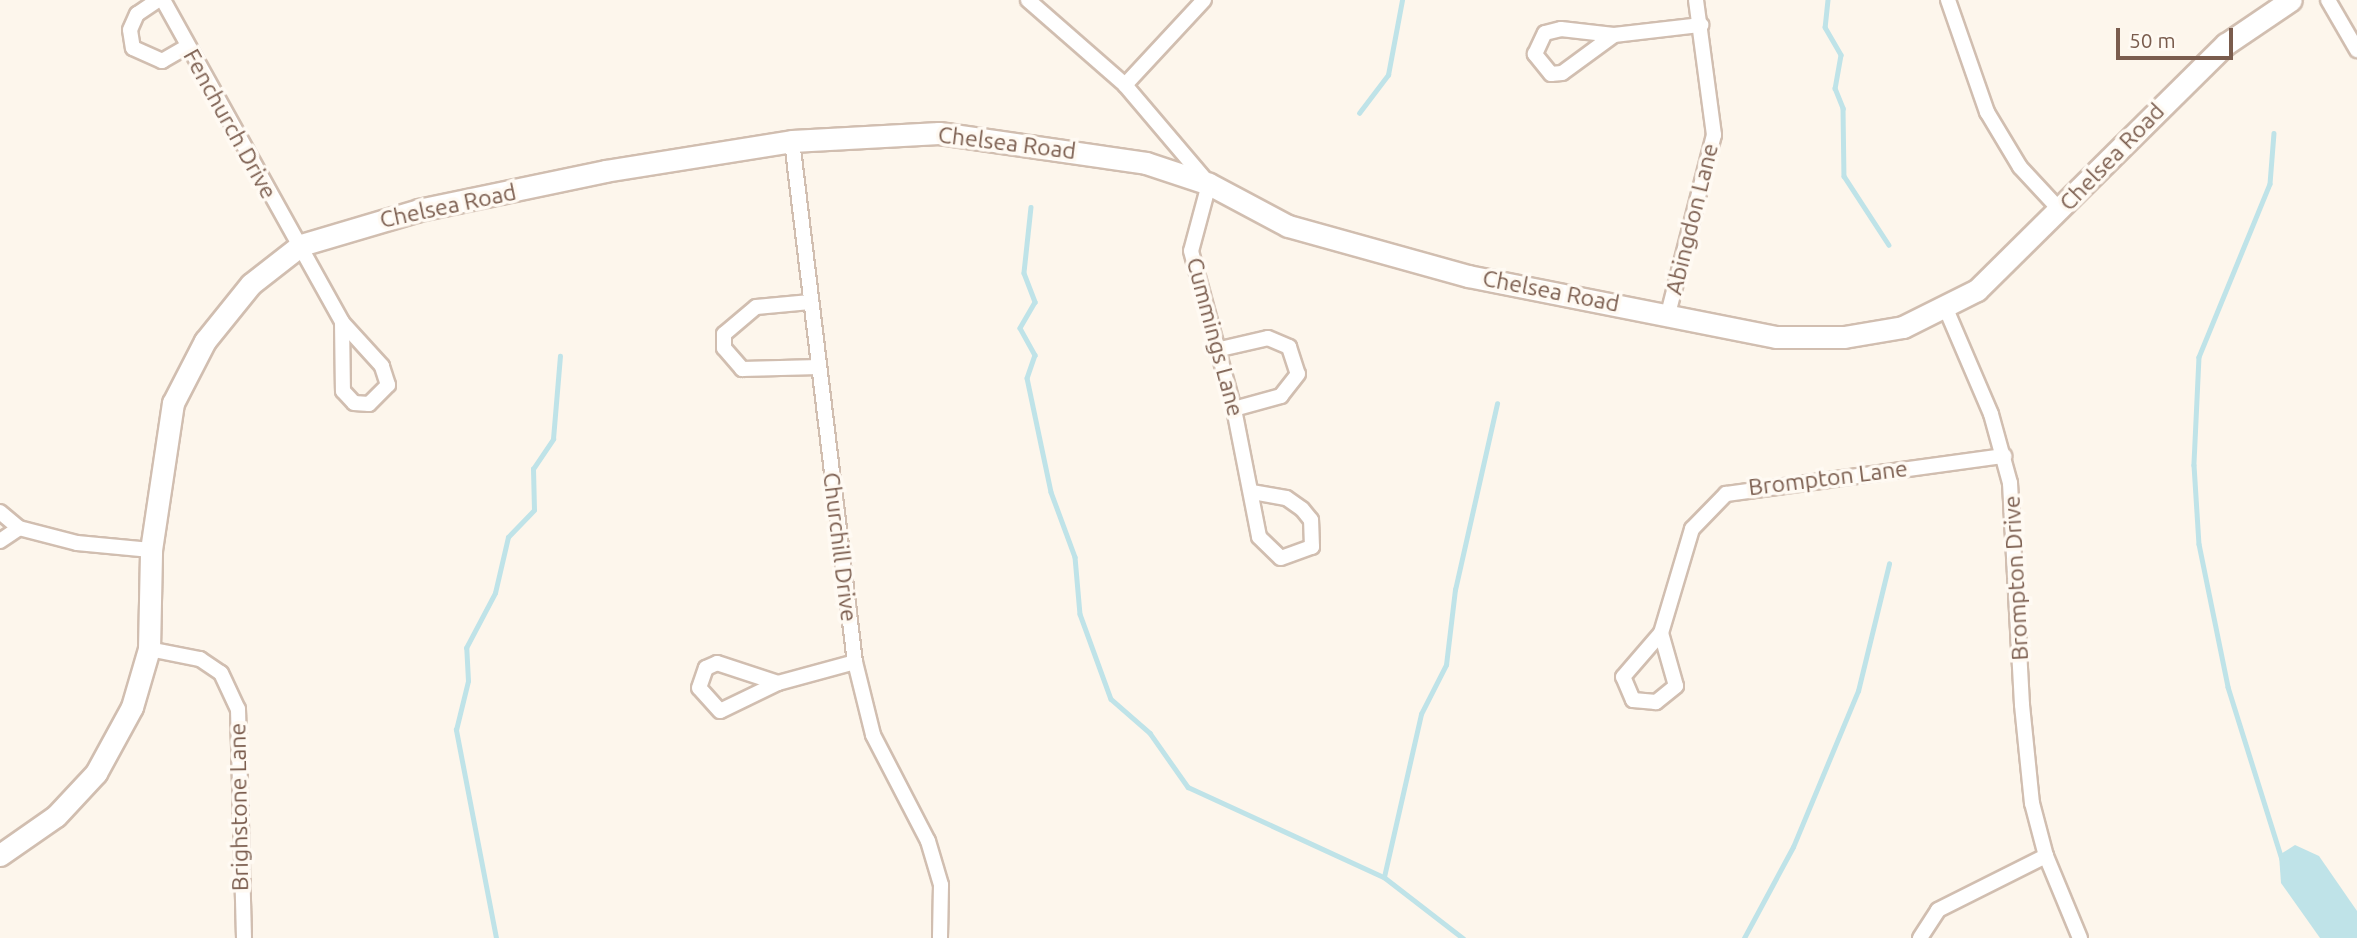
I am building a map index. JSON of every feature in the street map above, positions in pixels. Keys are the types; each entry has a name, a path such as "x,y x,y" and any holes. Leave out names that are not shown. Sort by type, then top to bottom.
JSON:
{"street":[{"path":"160,0 137,14 130,30 133,48 162,61 186,47"},
{"name":"Fenchurch Drive","path":"160,0 301,245 342,322"},
{"path":"1028,0 1125,85 1209,184"},
{"path":"1125,85 1204,0"},
{"name":"Abingdon Lane","path":"1668,314 1714,135 1696,0"},
{"path":"1948,0 1987,112 2020,167 2060,210"},
{"name":"Chelsea Road","path":"0,855 56,816 96,773 132,707 149,649 151,550 173,403 205,341 235,303 301,245 419,210 792,141 939,133 1146,163 1209,184 1287,226 1468,276 1776,337 1844,337 1903,327 1946,309 2022,252 2060,210 2226,44 2291,0"},
{"path":"2328,0 2357,50"},
{"path":"1614,35 1562,73 1551,74 1535,54 1545,33 1577,28 1614,35 1701,25"},
{"name":"Churchill Drive","path":"792,141 855,662 873,735 929,841 941,886 940,938"},
{"name":"Cummings Lane","path":"1209,184 1191,251 1234,410 1252,492 1269,552 1293,559 1312,547 1311,520 1302,509 1286,498 1252,492"},
{"path":"810,302 756,307 724,334 724,348 742,369 819,367"},
{"name":"Brompton Drive","path":"1946,309 2004,456 2032,803 2046,856 2080,938"},
{"path":"342,322 382,366 388,385 369,404 354,403 343,391 342,322"},
{"path":"1216,350 1268,338 1289,347 1298,374 1281,396 1234,410"},
{"name":"Brompton Lane","path":"1661,634 1676,686 1656,702 1633,700 1623,677 1661,634 1692,529 1726,494 2004,456"},
{"path":"0,512 19,528 77,543 151,550"},
{"path":"0,541 19,528"},
{"name":"Brighstone Lane","path":"149,649 200,659 220,673 237,709 244,938"},
{"path":"778,683 717,663 706,668 699,688 720,711 778,683 855,662"},
{"path":"1920,938 1938,910 2046,856"}],"water":[{"path":"2295,845 2319,856 2357,911 2357,938 2320,938 2281,883 2279,855"}],"waterway":[{"path":"1359,113 1388,75 1402,0"},
{"path":"1828,0 1825,27 1841,55 1835,88 1843,108 1844,176 1889,245"},
{"path":"2274,133 2270,184 2199,357 2194,465 2199,544 2228,687 2282,859"},
{"path":"1031,207 1024,273 1035,302 1020,328 1035,355 1027,378 1051,492 1075,557 1080,614 1111,699 1150,733 1188,787 1384,877 1463,938"},
{"path":"496,938 456,730 468,681 466,648 495,593 508,537 534,510 533,469 553,439 560,356"},
{"path":"1384,877 1421,714 1446,665 1455,590 1497,404"},
{"path":"1744,938 1793,847 1858,691 1889,564"}]}
